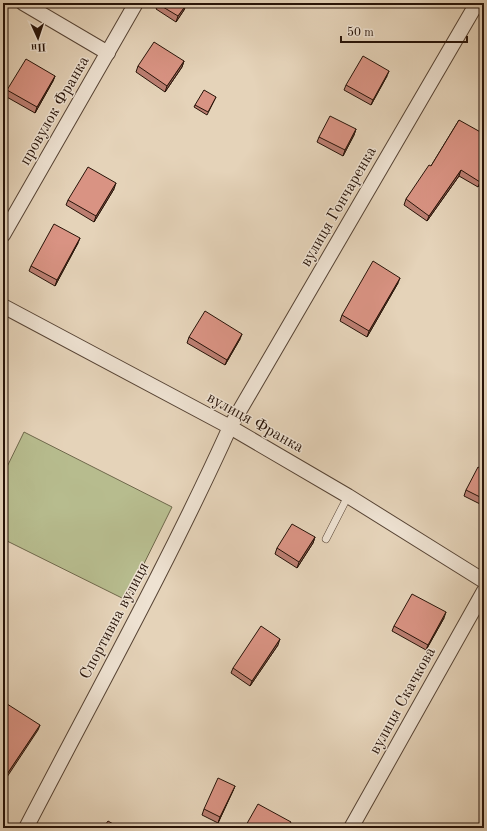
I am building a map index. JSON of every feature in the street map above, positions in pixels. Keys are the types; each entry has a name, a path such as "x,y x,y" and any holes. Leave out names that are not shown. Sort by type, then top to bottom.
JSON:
{"street":[{"path":"23,3 108,53"},
{"name":"провулок Франка","path":"3,235 136,3"},
{"name":"вулиця Гончаренка","path":"230,427 477,3"},
{"name":"вулиця Франка","path":"3,306 230,427 348,496 484,581"},
{"name":"Спортивна вулиця","path":"26,828 165,562 197,499 230,427"},
{"name":"вулиця Скачкова","path":"351,828 484,591"}],"lane":[{"path":"326,539 348,496"}],"green space":[{"path":"24,432 172,507 126,600 3,539 3,475"}],"building":[{"path":"183,3 186,5 178,16 158,4"},
{"path":"154,42 184,61 167,86 138,66"},
{"path":"363,56 389,71 373,100 346,85"},
{"path":"26,59 55,76 37,107 7,90"},
{"path":"204,90 216,97 208,112 195,105"},
{"path":"330,116 356,129 345,150 319,137"},
{"path":"459,120 484,134 484,175 480,182 461,170 429,216 406,199 429,165 431,166"},
{"path":"88,167 116,183 96,216 68,200"},
{"path":"54,224 80,238 57,280 31,266"},
{"path":"373,261 400,278 369,331 342,315"},
{"path":"205,311 242,334 227,360 189,337"},
{"path":"478,467 484,470 484,499 466,490"},
{"path":"292,524 315,537 299,562 277,548"},
{"path":"412,594 446,612 428,645 394,626"},
{"path":"261,626 280,639 252,681 233,668"},
{"path":"4,702 40,725 3,780 3,703"},
{"path":"218,778 235,786 220,817 204,809"},
{"path":"258,804 291,822 288,828 245,827"},
{"path":"108,821 120,828 103,828"}]}
